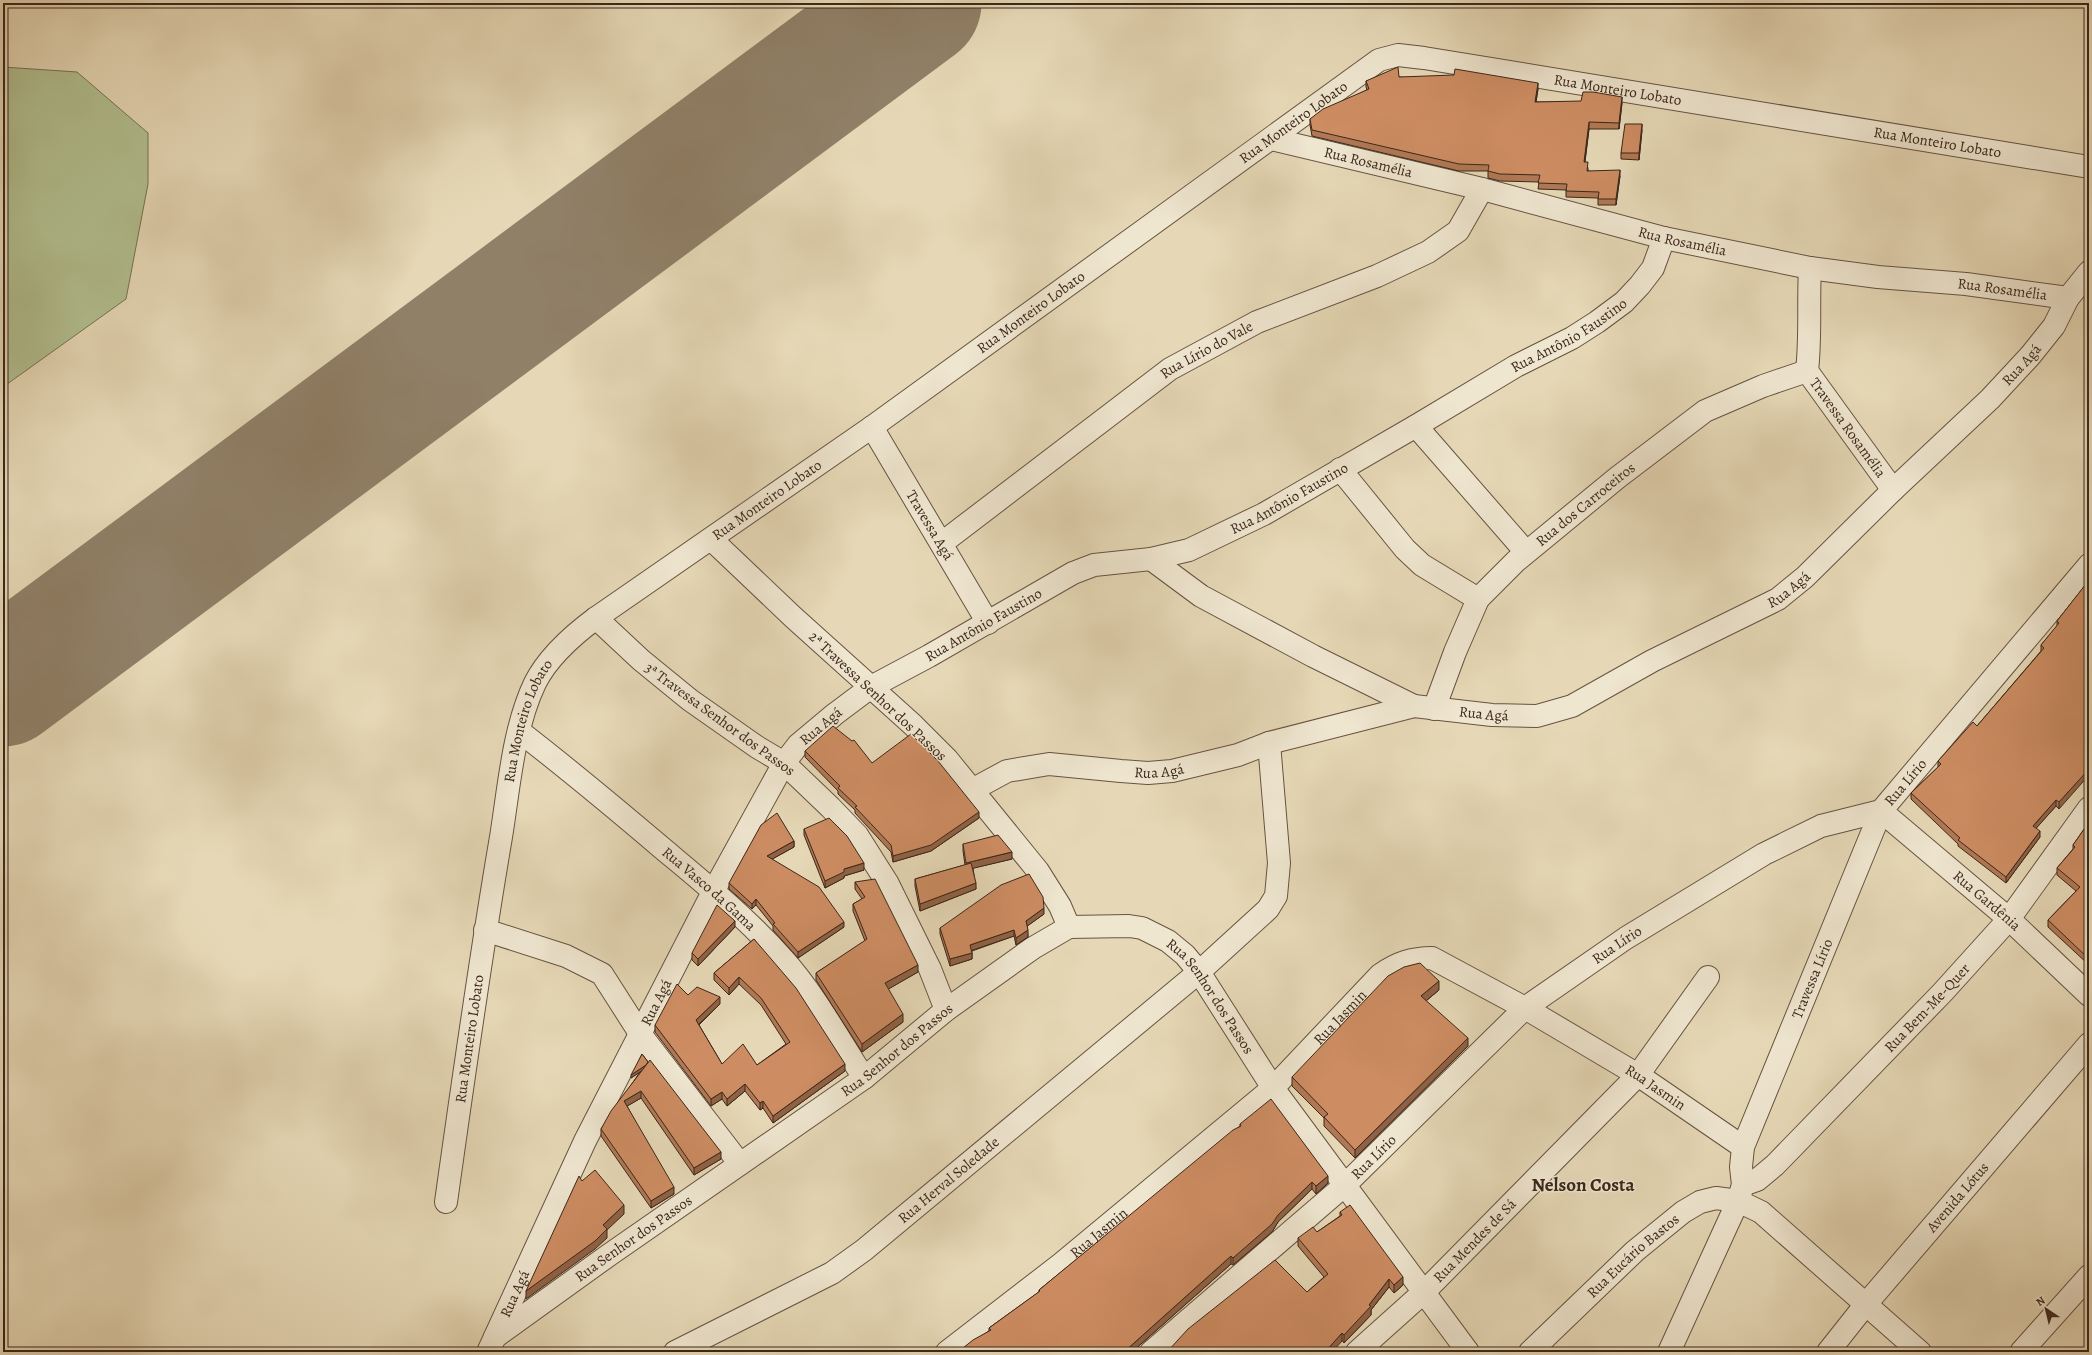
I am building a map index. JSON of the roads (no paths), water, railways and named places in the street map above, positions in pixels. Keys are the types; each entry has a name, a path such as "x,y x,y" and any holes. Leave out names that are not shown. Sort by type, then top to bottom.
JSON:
{"street":[{"name":"Rua Monteiro Lobato","path":"446,1202 485,930 519,731 535,682 572,636 872,427 1272,139 1379,60 1398,55 1657,95 2089,167"},
{"name":"Rua Rosamélia","path":"1272,139 1482,189 1664,238 1810,268 1878,277 1966,284 2068,298 2089,272"},
{"name":"Rua Lírio do Vale","path":"942,543 1170,369 1257,322 1377,276 1428,252 1458,231 1482,189"},
{"name":"Rua Antônio Faustino","path":"871,687 988,622 1073,572 1094,565 1151,559 1189,550 1264,514 1516,366 1572,338 1603,318 1624,302 1653,268 1664,238"},
{"name":"Travessa Rosamélia","path":"1810,268 1808,302 1810,346 1807,370 1892,490"},
{"name":"Rua Agá","path":"1151,559 1201,596 1313,656 1424,707 1492,716 1537,716 1572,706 1652,661 1778,599 1805,577 1892,490 1990,399 2030,356 2054,326 2068,298"},
{"name":"Rua dos Carroceiros","path":"1424,707 1455,652 1478,599 1491,584 1526,552 1618,478 1705,411 1763,386 1807,370"},
{"path":"1416,426 1526,552"},
{"name":"Travessa Agá","path":"872,427 988,622"},
{"path":"1340,469 1405,549 1422,565 1478,599"},
{"name":"2ª Travessa Senhor dos Passos","path":"711,539 924,736 946,759 1038,871 1060,906 1069,927"},
{"name":"Rua Lírio","path":"1151,1352 1345,1186 1525,1008 1626,938 1764,854 1820,826 1881,811 2089,565"},
{"name":"3ª Travessa Senhor dos Passos","path":"596,618 641,660 690,700 751,744 784,763 857,835 888,884 930,969 946,1010"},
{"name":"Rua Agá","path":"491,1345 585,1142 714,890 784,763 798,745 835,714 871,687"},
{"name":"Rua Agá","path":"972,790 1007,771 1028,766 1049,764 1128,772 1148,773 1172,771 1238,755 1269,743 1424,707"},
{"name":"Rua Vasco da Gama","path":"519,731 586,782 714,890 749,922 802,981 821,1007 864,1078"},
{"name":"Rua Herval Soledade","path":"675,1352 832,1273 864,1250 1199,972 1268,909 1276,896 1279,863 1269,743"},
{"name":"Rua Bem-Me-Quer","path":"1740,1193 1775,1165 1942,993 2009,919 2089,808"},
{"name":"Rua Gardênia","path":"1881,811 2009,919 2089,995"},
{"name":"Travessa Lírio","path":"1743,1147 1881,811"},
{"name":"Rua Senhor dos Passos","path":"491,1345 740,1164 864,1078 946,1010 1033,948 1069,927 1129,926 1142,928 1168,941 1185,955 1199,972 1273,1088 1468,1352"},
{"path":"485,930 566,956 602,974 641,1035 740,1164"},
{"name":"Rua Jasmin","path":"947,1352 1061,1264 1273,1088 1380,975 1405,961 1416,958 1432,958 1525,1008 1638,1075 1743,1147"},
{"name":"Rua Mendes de Sá","path":"1357,1352 1424,1291 1638,1075 1708,977"},
{"name":"Avenida Lótus","path":"1828,1352 1866,1304 2089,1044"},
{"path":"1669,1352 1740,1193 1743,1147"},
{"path":"1740,1193 1920,1352"},
{"name":"Rua Eucário Bastos","path":"1530,1352 1635,1250 1683,1212 1700,1202 1740,1193"},
{"path":"2021,1352 2089,1276"}],"district":[{"name":"Nelson Costa","path":"1583,1184"}]}
